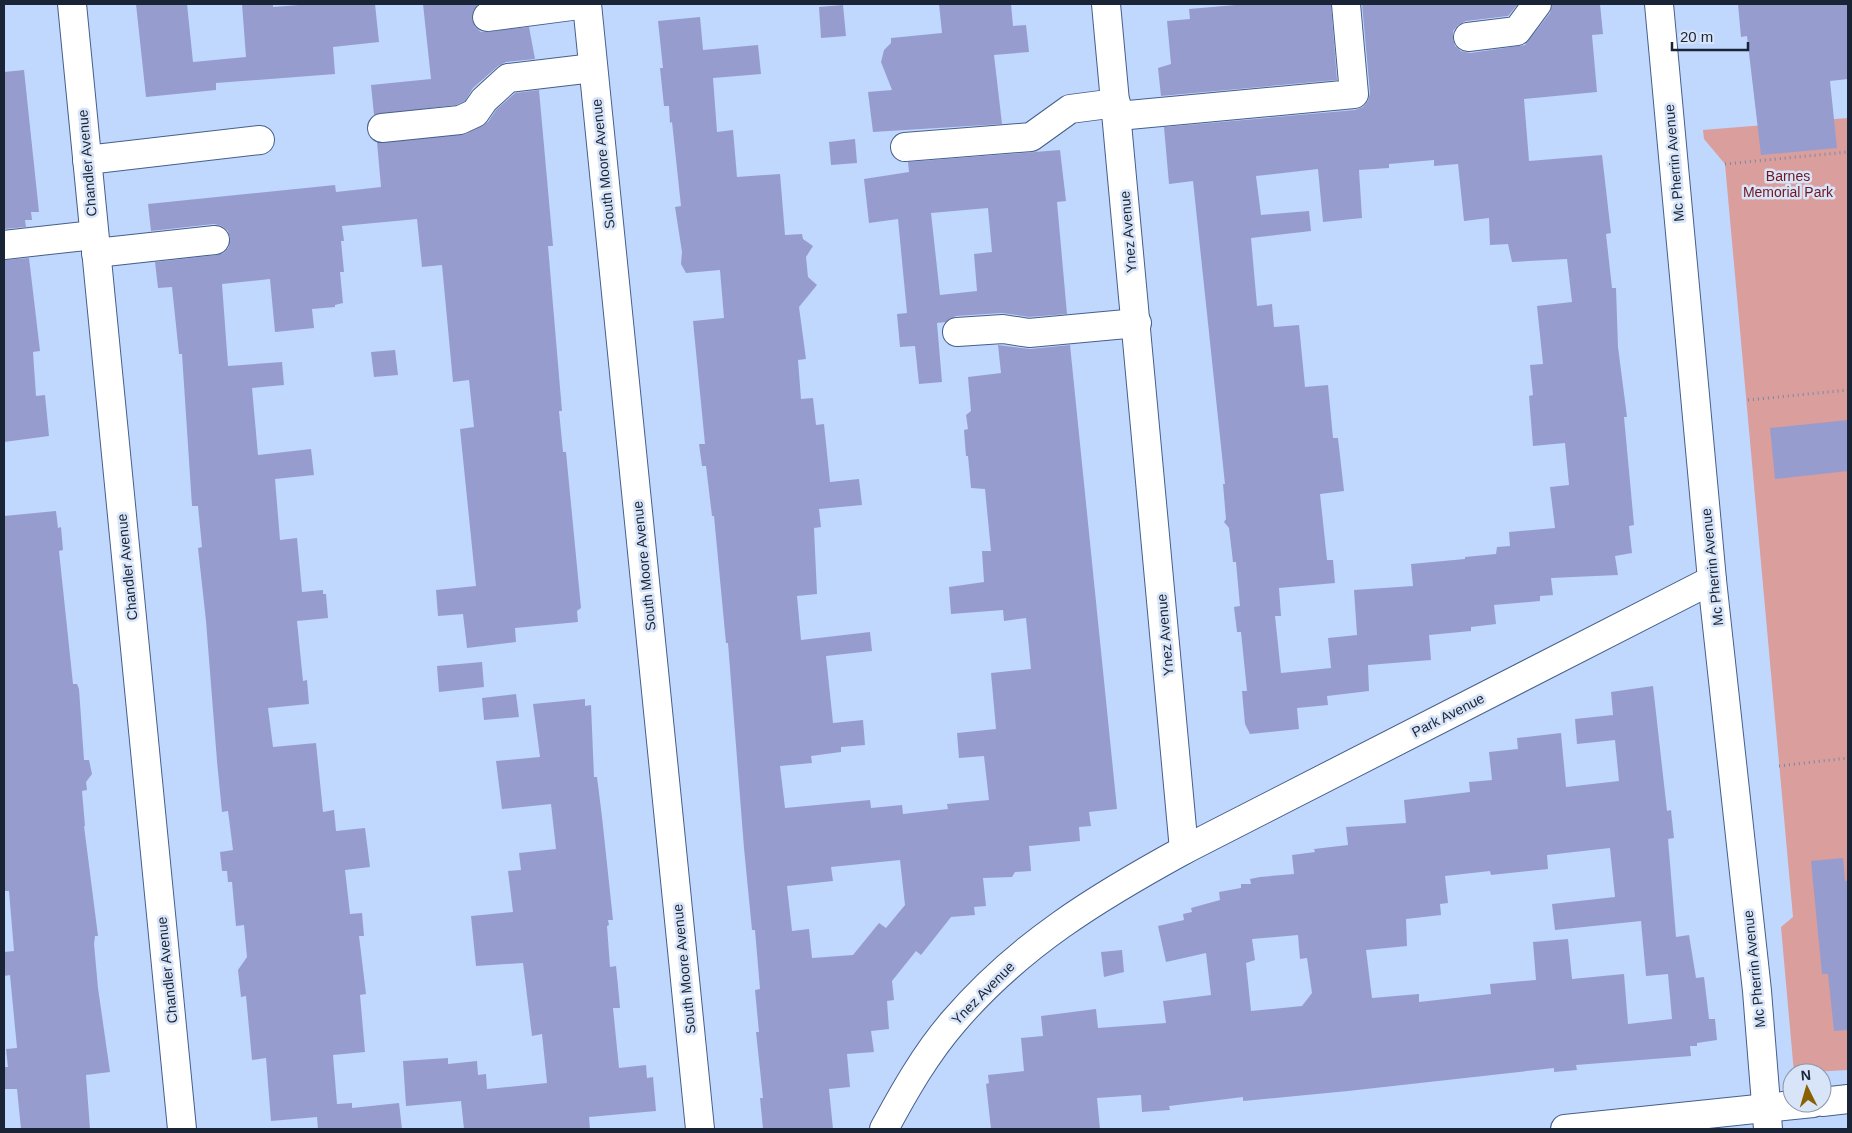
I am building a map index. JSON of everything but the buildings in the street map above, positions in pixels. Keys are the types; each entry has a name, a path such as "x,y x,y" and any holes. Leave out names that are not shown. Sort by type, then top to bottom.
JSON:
{"street":[{"name":"Chandler Avenue","path":"72,4 182,1129"},
{"path":"487,17 587,4"},
{"name":"South Moore Avenue","path":"587,4 700,1129"},
{"name":"Ynez Avenue","path":"884,1129 906,1088 954,1021 1005,969 1052,930 1110,890 1184,850 1137,323 1106,4"},
{"path":"905,147 1031,137 1070,109 1117,110 1354,94 1346,4"},
{"path":"1468,37 1517,31 1537,4"},
{"name":"Mc Pherrin Avenue","path":"1659,4 1712,580 1757,991 1767,1119"},
{"path":"382,128 460,120 475,113 484,100 508,78 593,68"},
{"path":"87,160 260,140"},
{"path":"4,244 95,244 215,240"},
{"path":"957,332 1003,329 1029,333 1137,323"},
{"name":"Park Avenue","path":"1184,850 1712,580"},
{"path":"1832,1101 1848,1099"},
{"path":"1565,1129 1767,1119 1784,1113"}],"path":[{"path":"1725,164 1848,152"},
{"path":"1748,400 1848,390"},
{"path":"1780,766 1848,758"}],"green space":[{"name":"Barnes Memorial Park","path":"1848,118 1848,1070 1832,1071 1832,1063 1793,1063 1781,927 1793,917 1725,164 1704,139 1703,130"}]}
